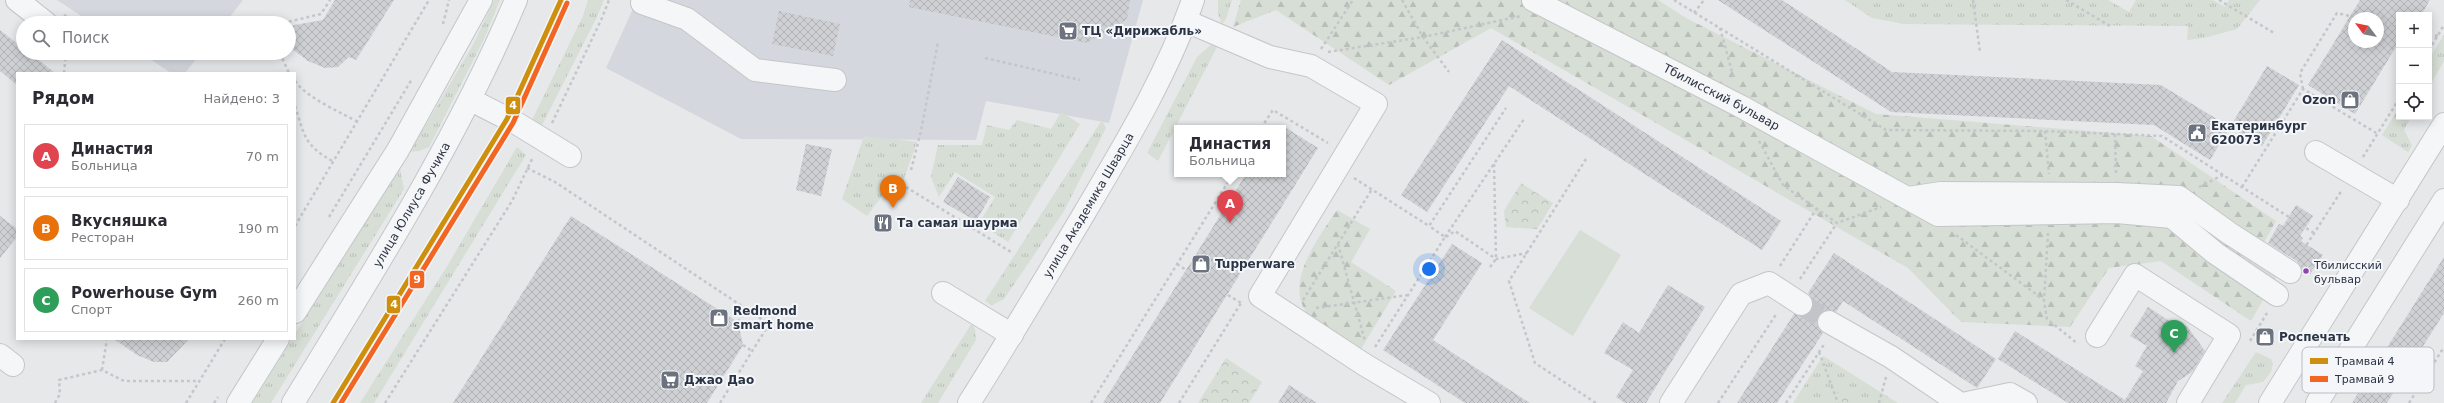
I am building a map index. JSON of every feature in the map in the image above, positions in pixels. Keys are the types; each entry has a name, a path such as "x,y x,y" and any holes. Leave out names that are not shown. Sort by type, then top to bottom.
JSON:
{"street":[{"path":"17,0 37,16"},
{"path":"296,310 398,150 481,0"},
{"name":"улица Юлиуса Фучика","path":"293,403 425,184 471,100 516,0"},
{"path":"643,0 642,3 687,19 755,70 835,80"},
{"name":"улица Академика Шварца","path":"969,403 1012,335 1137,124 1186,21 1193,0"},
{"name":"Тбилисский бульвар","path":"1542,5 1740,106 1938,215"},
{"path":"1186,21 1270,57 1310,66 1376,104 1339,169 1260,296 1367,361 1429,403"},
{"path":"471,100 570,156"},
{"path":"2305,347 2444,124"},
{"path":"2316,152 2398,200"},
{"path":"1908,198 1942,193 2117,194 2179,197 2229,233 2290,272"},
{"path":"2352,347 2444,200"},
{"path":"1938,215 2117,212 2172,217 2215,253 2277,295"},
{"path":"2097,336 2135,274 2229,335 2188,403"},
{"path":"1671,403 1741,294 1769,283 1800,304"},
{"path":"943,293 1012,335"},
{"path":"1829,322 1891,357 1959,403"},
{"path":"238,403 277,340"},
{"path":"2270,403 2302,352"},
{"path":"2317,403 2323,393"},
{"path":"1967,403 2010,394 2026,403"}],"path":[{"path":"296,20 321,14 330,0"},
{"path":"296,224 429,0"},
{"path":"442,27 449,0"},
{"path":"385,403 512,201 602,18 608,0"},
{"path":"1353,0 1317,54 1423,37 1542,5"},
{"path":"1402,0 1423,37 1449,72"},
{"path":"1674,0 1886,130 2045,131 2162,136 2314,233"},
{"path":"1694,12 1704,0"},
{"path":"1973,0 1980,52"},
{"path":"2066,0 2110,26"},
{"path":"2219,0 2274,33"},
{"path":"2242,187 2303,89 2300,73 2337,13 2348,16"},
{"path":"2384,23 2396,26"},
{"path":"2430,48 2444,25"},
{"path":"2432,35 2438,36"},
{"path":"911,170 921,131 938,42"},
{"path":"985,58 1080,80"},
{"path":"64,72 65,60"},
{"path":"283,60 289,72"},
{"path":"327,220 413,77"},
{"path":"296,83 298,86 320,101 358,122"},
{"path":"2303,89 2378,134"},
{"path":"2290,272 2396,104"},
{"path":"1429,226 1506,108"},
{"path":"296,110 302,134 316,152 334,162"},
{"path":"1263,125 1273,110 1334,147"},
{"path":"1367,361 1494,163 1524,119"},
{"path":"1586,159 1509,281 1535,363 1596,403"},
{"path":"1490,267 1496,259 1494,163"},
{"path":"527,168 555,182 769,324 720,403"},
{"path":"1339,169 1446,237"},
{"path":"1091,403 1231,177"},
{"path":"906,187 1011,252"},
{"path":"1301,304 1372,189"},
{"path":"1769,283 1817,208"},
{"path":"1938,215 1942,225 2044,301 2047,319 2076,343 2088,349 2097,336"},
{"path":"1446,237 1456,231 1496,259 1527,253"},
{"path":"1338,244 1354,303 1367,361"},
{"path":"1177,264 1186,270"},
{"path":"1311,309 1409,295"},
{"path":"2249,342 2277,295"},
{"path":"738,322 746,310"},
{"path":"102,370 107,340"},
{"path":"186,403 224,340"},
{"path":"743,345 752,351"},
{"path":"2434,363 2444,347"},
{"path":"1819,352 1838,403"},
{"path":"1879,403 1891,357"},
{"path":"55,403 60,394 59,380 102,370 124,381 199,382"},
{"path":"2409,403 2415,393"}],"shaded area":[{"path":"57,0 243,0 230,16 81,16"},
{"path":"637,0 1143,0 1109,123 986,101 976,140 741,139 606,68"},
{"path":"152,60 195,60 186,72 170,72"}],"green space":[{"path":"494,0 500,0 484,39 429,147 419,151 408,152 419,128 423,130 474,43"},
{"path":"588,0 604,0 596,19 542,125 532,120 583,16"},
{"path":"1218,0 1232,0 1226,19 1222,24 1218,14"},
{"path":"1241,0 1658,0 1686,18 1876,114 2151,136 2276,221 2262,246 2286,260 2251,321 2161,261 2109,268 2070,327 1961,322 1908,268 1491,28 1389,85 1276,10 1233,27"},
{"path":"1845,0 2108,0 2129,12 2136,0 2213,0 2225,7 2229,0 2260,0 2237,29 2204,38 2187,40 2188,26 1904,24 1872,18"},
{"path":"2444,35 2444,61 2432,82 2432,54"},
{"path":"1214,42 1218,45 1177,125 1174,125 1174,130 1158,161 1147,153 1197,57"},
{"path":"1061,112 1080,124 1008,242 979,223 995,197 955,172 939,197 931,177 938,145 982,145 987,125 1009,130 1017,120 1051,129"},
{"path":"2396,113 2396,120 2409,120 2404,130 2412,146 2408,152 2382,135"},
{"path":"1102,120 1106,128 1064,211 1004,299 992,305 985,301"},
{"path":"864,136 917,142 901,187 891,184 867,216 842,199"},
{"path":"517,147 526,155 374,403 360,403 446,268"},
{"path":"393,166 400,169 404,189 271,403 252,403 291,340 296,340 296,332 385,191"},
{"path":"1521,183 1553,203 1537,229 1506,227 1504,211"},
{"path":"1337,210 1370,229 1351,262 1396,291 1361,349 1313,320 1302,303 1299,290 1301,276 1306,261 1321,233"},
{"path":"1580,230 1621,255 1573,336 1529,308"},
{"path":"972,323 975,329 976,340 938,403 921,403"},
{"path":"2256,352 2271,359 2273,364 2271,372 2263,382 2246,385 2235,403 2222,403"},
{"path":"1823,356 1898,403 1793,403"},
{"path":"1226,358 1262,382 1249,403 1198,403"},
{"path":"1840,388 1864,403 1831,403"}],"building":[{"path":"335,0 394,0 356,60 349,57 338,67 325,68 308,61 296,52 296,25 323,20"},
{"name":"ТЦ «Дирижабль»","path":"910,0 1130,0 1127,19 1087,43 909,7"},
{"path":"1718,0 1782,0 1892,72 2161,85 2230,127 2210,160 2154,125 1891,112"},
{"path":"2360,0 2430,0 2423,12 2396,12 2396,47 2355,114 2308,85 2348,20 2348,48 2384,48 2384,12 2353,12"},
{"path":"779,11 840,24 833,56 772,44"},
{"path":"0,30 16,43 16,60 39,60 54,72 16,72 16,84 0,71"},
{"path":"1502,40 1781,221 1762,250 1509,86 1427,212 1401,195"},
{"path":"2267,66 2299,85 2262,146 2230,127"},
{"path":"1286,128 1318,148 1160,403 1103,403 1244,177 1286,177"},
{"path":"806,144 832,149 821,196 796,190"},
{"path":"958,177 990,197 976,221 943,202"},
{"path":"2296,205 2313,216 2300,236 2303,238 2301,241 2323,255 2310,274 2302,270 2297,261 2268,243 2279,224 2283,226"},
{"path":"0,216 16,228 16,238 0,258"},
{"path":"571,216 738,322 743,345 707,403 453,403"},
{"path":"1452,244 1482,263 1433,340 1530,403 1465,403 1383,350"},
{"path":"1834,253 1996,359 1977,388 1843,301 1836,312 1828,310 1818,316 1817,323 1823,333 1777,403 1737,403 1794,314 1806,315 1812,311 1812,299 1808,293"},
{"path":"2444,257 2444,313 2422,347 2387,347"},
{"path":"1668,285 1705,307 1646,403 1625,403 1616,397 1633,370 1604,353 1623,322 1639,333"},
{"path":"2148,307 2180,328 2187,326 2205,351 2192,372 2178,381 2166,403 2068,403 1998,359 2015,331 2125,400 2143,371 2135,366 2147,346 2130,336"},
{"path":"115,340 188,340 167,362 154,362 137,355"},
{"path":"1289,385 1317,403 1278,403"},
{"path":"2358,393 2393,393 2387,403 2352,403"}],"tunnel":[{"path":"1801,304 1829,322"}],"tram line":[{"name":"4","path":"333,403 507,119 561,0"},
{"name":"9","path":"341,403 513,123 567,3"}],"place":[{"name":"ТЦ «Дирижабль»","path":"1068,31"},
{"name":"Ozon","path":"2350,100"},
{"name":"Екатеринбург 620073","path":"2197,133"},
{"name":"Вкусняшка","path":"893,208"},
{"name":"Та самая шаурма","path":"883,223"},
{"name":"Династия","path":"1230,223"},
{"name":"Tupperware","path":"1201,264"},
{"name":"Тбилисский бульвар","path":"2306,271"},
{"name":"Redmond smart home","path":"719,318"},
{"name":"Роспечать","path":"2265,337"},
{"name":"Powerhouse Gym","path":"2174,353"},
{"name":"Джао Дао","path":"670,380"}]}
